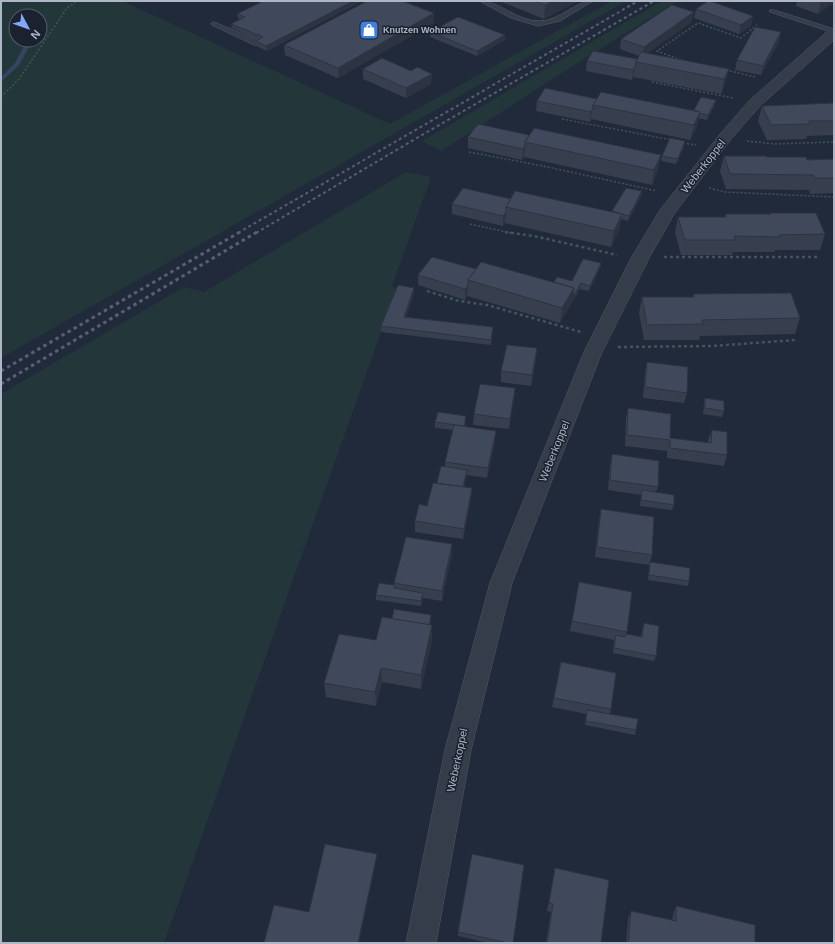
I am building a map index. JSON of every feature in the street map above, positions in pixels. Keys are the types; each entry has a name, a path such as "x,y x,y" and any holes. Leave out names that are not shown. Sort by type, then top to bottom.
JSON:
{"street":[{"name":"Weberkoppel","path":"421,943 458,750 501,583 598,342 641,257 666,213 721,143 755,103 834,32"}],"lane":[{"path":"483,1 518,18 538,23 554,20 590,1"},
{"path":"772,11 834,32"},
{"path":"214,24 257,43"}],"path":[{"path":"1,97 19,79 67,8 77,1"},
{"path":"685,62 657,51 698,23 741,38 757,25"},
{"path":"724,70 779,82"},
{"path":"652,82 755,103"},
{"path":"562,119 721,143 753,142 776,144 834,142"},
{"path":"469,152 532,165 684,190 834,197"},
{"path":"470,224 507,233 534,236 641,257 819,257"},
{"path":"427,291 459,301 487,305 598,342 712,346 796,340"}],"green space":[{"path":"1,1 122,1 390,124 612,1 626,1 1,358"},
{"path":"662,1 678,1 579,62 441,151 422,141"},
{"path":"406,172 431,177 392,286 398,291 381,332 164,943 1,943 1,394 184,287 204,292"}],"building":[{"path":"263,1 353,1 266,46 256,41 263,37 231,24 245,17 237,14"},
{"path":"367,1 402,1 434,13 338,68 284,45"},
{"path":"534,1 553,1 545,5"},
{"path":"708,1 753,16 741,25 696,9"},
{"path":"672,5 694,12 644,47 621,39"},
{"path":"458,17 505,35 477,51 430,32"},
{"path":"755,27 781,32 763,66 737,60"},
{"path":"593,51 637,59 635,67 633,70 587,61"},
{"path":"641,52 729,69 724,79 636,62"},
{"path":"382,58 411,71 417,67 432,74 406,88 363,69"},
{"path":"545,88 597,99 591,112 537,101"},
{"path":"601,92 700,112 694,125 593,105"},
{"path":"701,97 716,100 708,115 694,110"},
{"path":"834,103 834,121 809,121 810,124 771,125 762,106"},
{"path":"478,124 529,135 523,149 468,137"},
{"path":"534,128 661,155 654,170 525,142"},
{"path":"670,138 685,141 678,159 662,156"},
{"path":"724,156 806,157 807,160 834,159 834,178 815,178 813,175 730,174"},
{"path":"463,188 511,199 506,207 506,212 503,216 452,204"},
{"path":"626,188 642,191 629,216 612,211"},
{"path":"515,191 622,214 614,231 506,207"},
{"path":"770,213 816,213 825,234 779,235 779,237 734,236 736,240 685,240 678,217 726,217 726,214 771,214"},
{"path":"432,257 476,269 468,280 468,285 465,289 418,275"},
{"path":"583,259 601,263 590,286 581,283 573,298 574,288 554,282 557,277 572,281"},
{"path":"481,262 574,288 562,308 468,280"},
{"path":"398,285 414,288 404,317 493,327 491,340 381,326"},
{"path":"791,293 800,318 702,320 703,324 647,325 642,297 694,297 694,294"},
{"path":"507,345 537,348 532,375 501,371"},
{"path":"647,362 688,367 687,393 645,387"},
{"path":"480,384 515,388 510,419 474,414"},
{"path":"705,398 724,401 724,411 705,408"},
{"path":"628,408 671,414 670,438 711,443 712,430 727,432 727,455 670,448 670,440 627,435"},
{"path":"438,412 466,416 464,426 435,422"},
{"path":"454,425 496,431 488,468 445,462"},
{"path":"612,454 659,461 658,487 610,480"},
{"path":"441,466 467,470 463,487 437,483"},
{"path":"433,483 472,488 464,529 415,521 419,504 427,506"},
{"path":"642,490 674,495 674,505 641,500"},
{"path":"601,509 654,517 652,555 597,547"},
{"path":"406,537 452,544 442,591 394,583"},
{"path":"650,562 690,568 689,581 649,575"},
{"path":"579,582 632,592 627,632 572,621"},
{"path":"379,583 394,585 394,588 423,593 421,601 376,595"},
{"path":"394,609 431,615 429,625 392,619"},
{"path":"382,617 432,625 421,675 381,668 375,692 324,683 339,634 376,640"},
{"path":"644,623 659,626 656,656 614,648 616,635 625,637 626,634 642,637"},
{"path":"561,662 616,673 611,709 554,698"},
{"path":"587,710 638,719 636,730 586,721"},
{"path":"325,844 377,854 358,943 264,943 274,905 309,912"},
{"path":"472,854 524,865 513,943 458,932"},
{"path":"555,868 609,880 601,943 547,943 553,904 549,903"},
{"path":"676,906 755,925 755,943 628,943 631,911 676,921"}],"waterway":[{"path":"1,80 17,64 26,48"}],"railway":[{"path":"238,233 638,1"},
{"path":"256,233 654,1"},
{"path":"1,371 240,232"},
{"path":"1,384 257,232"}],"place":[{"name":"Knutzen Wohnen","path":"369,30"}]}
